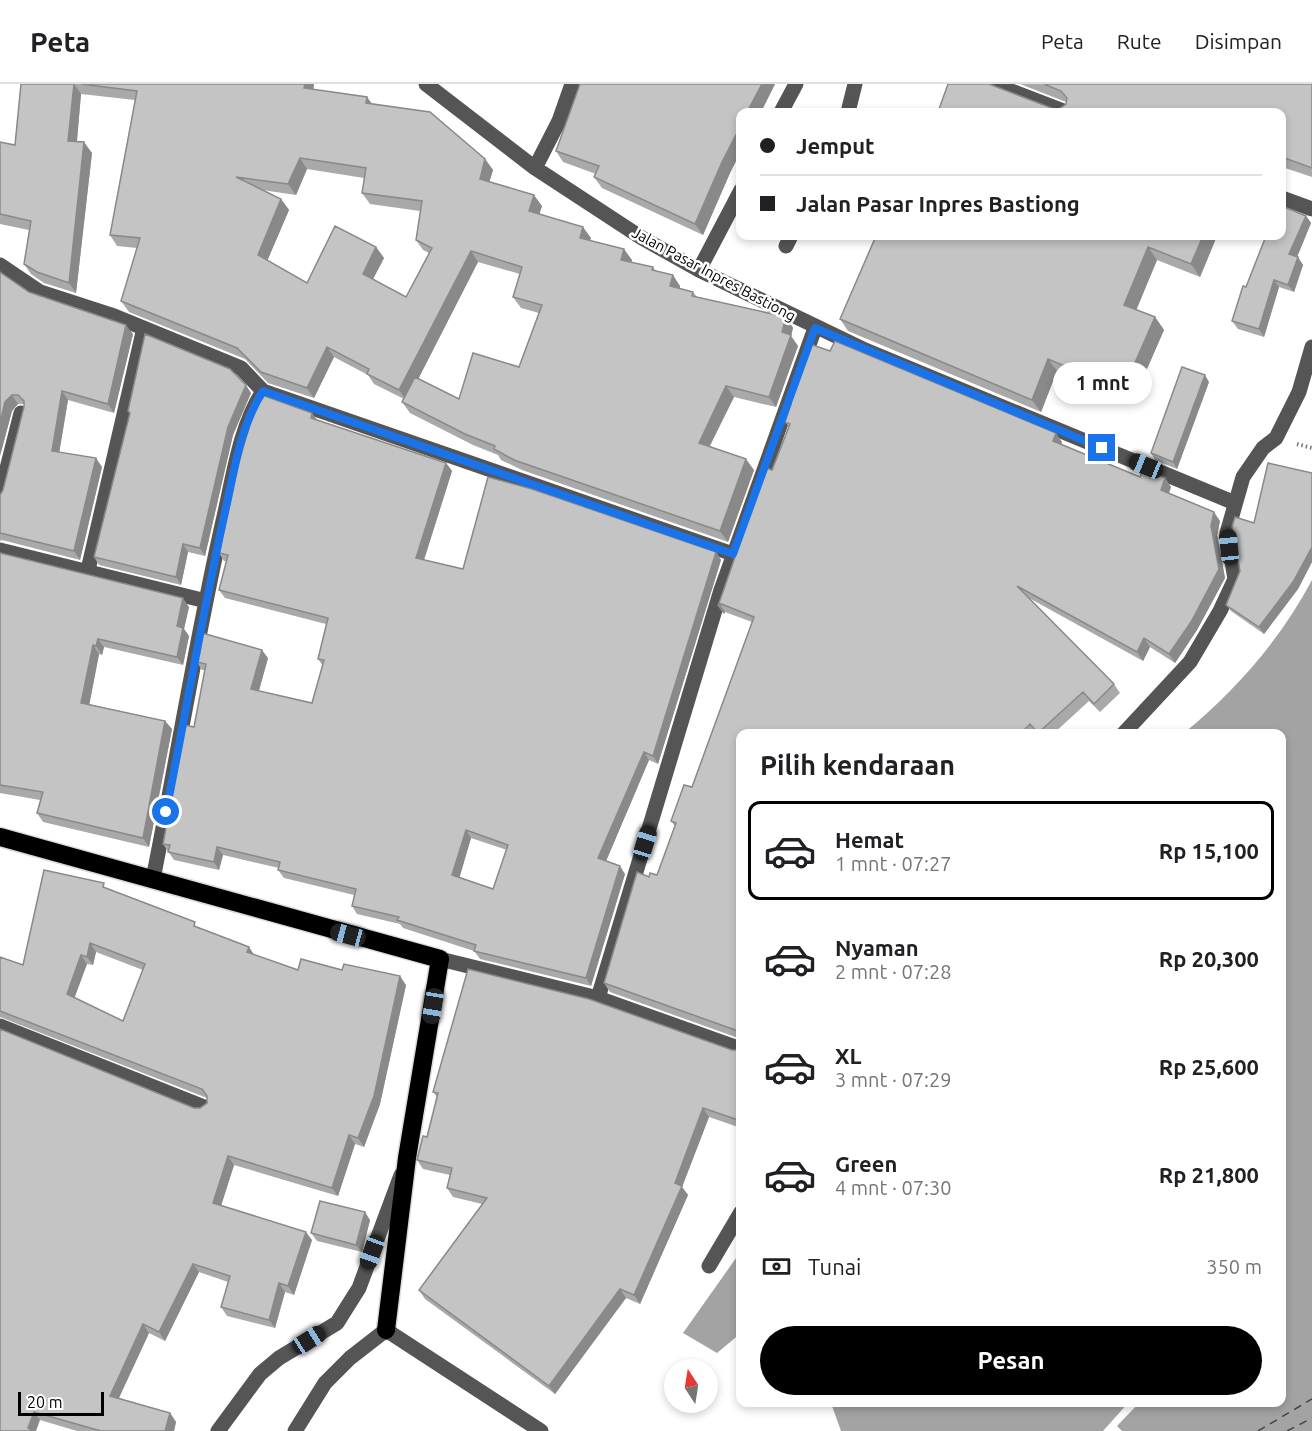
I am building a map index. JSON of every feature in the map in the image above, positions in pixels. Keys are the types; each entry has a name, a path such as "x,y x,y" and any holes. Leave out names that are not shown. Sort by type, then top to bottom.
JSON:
{"highway":[{"path":"0,837 440,959 407,1158 386,1330"}],"street":[{"name":"Jalan Pasar Inpres Bastiong","path":"426,84 535,168 642,237 699,270 815,328 1234,503"},
{"path":"535,168 559,121 572,84"},
{"path":"783,108 796,84"},
{"path":"849,108 855,84"},
{"path":"993,84 1056,108"},
{"path":"1286,199 1312,209"},
{"path":"699,270 736,200"},
{"path":"0,265 40,292 144,328 241,368 263,391 733,554"},
{"path":"88,570 144,328"},
{"path":"598,998 733,554 815,328"},
{"path":"1128,729 1172,683 1203,642 1220,611 1234,579 1227,532 1243,477 1263,448 1276,438 1299,392 1312,347"},
{"path":"153,879 206,601 239,453 251,414 263,391"},
{"path":"0,496 21,413"},
{"path":"0,550 88,570 152,590 206,601"},
{"path":"440,959 598,998 736,1047"},
{"path":"0,1026 204,1107"},
{"path":"218,1431 260,1374 279,1358 337,1323 350,1305 359,1288 407,1158"},
{"path":"709,1266 736,1220"},
{"path":"295,1431 325,1383 350,1358 386,1330 541,1431"}],"shaded area":[{"path":"1312,580 1312,1431 841,1431 832,1407 1286,1407 1286,729 1189,729 1221,700 1256,663 1300,602"},
{"path":"736,1258 736,1337 717,1353 683,1333"}],"pier":[{"path":"1125,1407 1135,1407 1117,1426 1122,1431 1103,1431"}],"building":[{"path":"21,84 74,84 68,141 84,142 69,283 37,272 24,264 31,221 0,214 0,142 15,145"},
{"path":"81,84 305,84 304,88 367,97 366,103 430,112 485,159 480,179 534,195 529,211 583,227 580,238 624,249 621,260 653,267 652,270 673,275 670,286 693,292 692,296 786,317 782,332 791,335 769,397 726,386 699,443 746,459 720,531 514,460 494,449 495,446 465,434 402,402 415,377 459,399 473,353 519,367 542,305 513,297 522,267 471,251 399,390 367,374 369,369 327,347 307,388 261,372 237,348 121,301 140,238 110,235 137,91","holes":["300,158 366,168 362,193 422,201 416,240 432,248 406,297 363,274 376,247 335,226 307,283 258,255 281,199 236,177 288,184"]},
{"path":"580,84 762,84 749,108 736,108 736,135 695,224 594,177 599,166 556,151"},
{"path":"948,84 989,84 1051,108 939,108"},
{"path":"1044,84 1312,84 1312,168 1286,158 1286,108 1060,108 1066,104 1067,98 1061,91"},
{"path":"1286,208 1306,216 1289,254 1298,257 1288,285 1274,280 1259,329 1232,321 1243,286 1246,287 1264,240 1286,240"},
{"path":"874,240 1201,240 1191,264 1148,247 1124,305 1155,317 1123,390 1048,359 1032,400 840,319"},
{"path":"0,272 29,292 126,325 108,404 62,391 52,451 96,458 74,551 0,533 0,495 24,401 18,395 12,395 5,402 0,423"},
{"path":"145,334 230,369 246,385 228,427 200,548 183,544 176,577 94,557 130,413 128,411"},
{"path":"835,341 1056,433 1053,441 1140,477 1143,469 1165,478 1161,490 1214,512 1211,526 1219,569 1191,622 1169,654 1144,638 1137,652 1017,586 1114,684 1094,704 1083,692 1042,729 1034,729 1030,724 1025,729 736,729 736,1030 604,983 637,872 649,877 650,873 657,875 676,823 671,821 684,785 692,787 754,617 719,603 766,468 772,470 790,424 785,422 791,404 789,404 810,344 830,351"},
{"path":"1182,367 1205,375 1173,462 1151,453"},
{"path":"262,395 312,413 311,418 446,463 416,558 463,569 488,477 532,489 716,552 653,756 644,752 598,858 620,866 586,978 474,951 476,945 397,920 399,917 352,906 356,889 278,870 280,862 217,847 214,862 168,852 170,845 163,844 185,725 194,727 206,664 197,662 202,633 262,650 251,689 312,703 324,660 318,659 328,618 219,590 228,555 219,553 238,465 252,417","holes":["466,830 508,845 493,889 452,875"]},
{"path":"1268,463 1312,473 1312,547 1293,582 1259,627 1226,605 1240,571 1232,527 1235,517 1254,523"},
{"path":"0,553 183,598 177,626 183,628 177,657 98,639 96,646 93,645 81,703 165,721 143,838 37,813 43,792 0,785"},
{"path":"44,870 104,883 103,887 195,922 194,926 249,947 247,952 298,970 301,959 342,970 344,964 400,976 374,1096 358,1138 349,1135 332,1188 228,1156 213,1203 306,1232 288,1286 279,1283 269,1320 221,1307 230,1276 193,1264 159,1332 143,1324 110,1396 170,1413 165,1431 101,1431 34,1412 28,1428 33,1431 0,1431 0,1029 194,1108 200,1108 207,1103 207,1096 202,1089 0,1011 0,957 23,965","holes":["90,943 145,964 123,1021 67,994 81,955 87,957"]},
{"path":"468,969 589,999 736,1050 736,1119 703,1108 675,1183 682,1186 634,1295 620,1289 549,1386 419,1290 487,1198 447,1188 452,1168 417,1160 423,1136 427,1137 438,1093 433,1092"},
{"path":"320,1201 365,1212 356,1245 311,1233"}],"ferry route":[{"path":"1258,1431 1312,1399"},
{"path":"1287,1431 1312,1418"}],"route":[{"path":"166,812 208,587 239,453 251,414 263,391 733,554 815,328 1102,448"}]}
